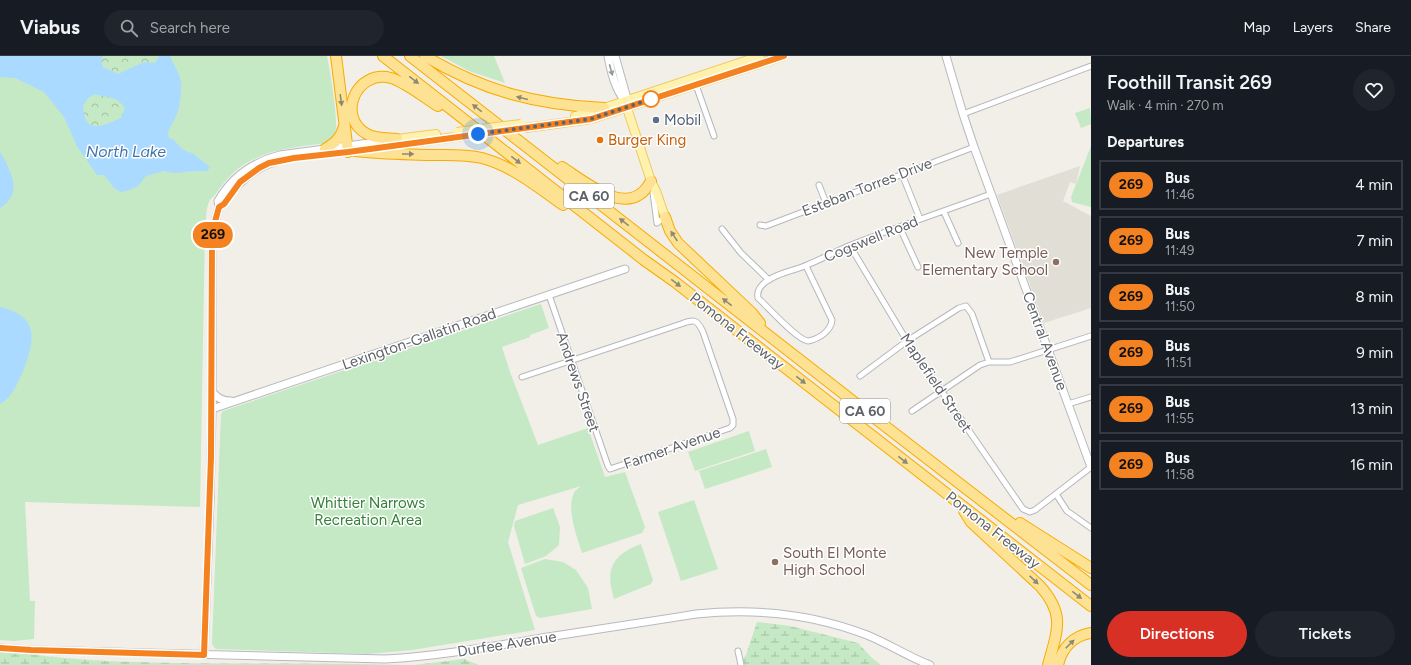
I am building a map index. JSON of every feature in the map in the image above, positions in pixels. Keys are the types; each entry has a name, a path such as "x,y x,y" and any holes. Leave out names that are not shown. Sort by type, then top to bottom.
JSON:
{"highway":[{"path":"336,56 344,124 350,150 380,154 461,155 492,161 504,166 530,182 644,260"},
{"name":"Pomona Freeway","path":"383,56 1091,606"},
{"name":"Pomona Freeway","path":"410,56 908,445 1091,585"},
{"path":"425,56 463,77 505,93 543,102 604,108"},
{"path":"397,139 375,137 367,134 362,130 353,116 352,103 355,94 360,86 367,80 381,77 399,81 489,138"},
{"path":"325,150 338,140 342,133 344,124"},
{"path":"507,132 602,192 616,199 627,199 639,195 646,190 651,181"},
{"path":"666,217 670,231 678,243 752,312 768,335"},
{"path":"963,487 1091,568"},
{"path":"958,503 971,522 1048,595 1054,606 1058,619 1048,665"},
{"path":"1058,665 1064,651 1072,641 1083,635 1091,634"}],"main road":[{"path":"608,56 619,83"},
{"path":"615,56 619,94 626,104 651,181 666,217"},
{"path":"219,207 224,204 240,182 259,168 269,163 460,134 591,119 626,104 759,59 784,56"},
{"name":"Central Avenue","path":"946,56 974,147 1091,467"},
{"path":"523,126 626,104 696,85 759,59"},
{"path":"204,655 212,409 212,245 213,229 219,207 218,201 226,188 235,179 255,164 266,158 325,150 350,150 397,139 460,134"},
{"name":"Lexington-Gallatin Road","path":"212,409 625,269"},
{"path":"212,392 223,401 235,402"},
{"name":"Durfee Avenue","path":"0,648 385,659 423,656 696,614 741,612 772,613 794,616 845,628 889,644 930,665"}],"street":[{"path":"963,114 1091,66"},
{"path":"696,85 714,136"},
{"name":"Esteban Torres Drive","path":"760,225 766,226 774,224 974,147"},
{"path":"902,174 920,219"},
{"path":"819,185 826,203"},
{"name":"Cogswell Road","path":"806,266 832,320 830,328 812,341 806,341 794,332 758,298 757,293 759,288 774,276 806,266 850,246 991,194"},
{"path":"944,212 958,243"},
{"path":"900,228 918,267"},
{"path":"722,229 741,253 769,280"},
{"name":"Maplefield Street","path":"850,246 907,341 1019,505 1023,509 1030,512 1035,510 1056,494"},
{"name":"Andrews Street","path":"548,295 610,469"},
{"path":"860,376 907,341 958,308 966,306 972,314 989,362"},
{"name":"Farmer Avenue","path":"571,361 691,320 700,325 704,336 733,419 733,425 730,428 610,469"},
{"path":"912,411 980,364 989,362 1010,362 1091,336"},
{"path":"522,377 571,361"},
{"path":"1068,404 1091,397"},
{"path":"1091,467 1056,494 1067,511 1091,528"},
{"path":"738,651 741,665"}],"shaded area":[{"name":"New Temple Elementary School","path":"1080,166 1076,184 1070,182 1063,201 1091,216 1091,308 1044,323 997,195"}],"green space":[{"path":"0,56 327,56 334,96 336,119 336,128 333,138 327,143 278,150 250,161 226,180 208,204 205,229 200,507 25,502 30,601 35,601 34,639 14,641 0,640"},
{"path":"103,56 159,56 155,63 144,62 118,74 103,67 101,61"},
{"path":"441,56 494,56 505,83 469,71"},
{"path":"95,94 112,98 119,102 125,109 121,118 101,126 91,125 84,115 83,106 88,98"},
{"path":"1090,108 1091,124 1081,128 1075,113"},
{"path":"1091,146 1091,207 1072,202 1071,197"},
{"name":"Whittier Narrows Recreation Area","path":"541,304 549,328 530,335 530,337 502,347 538,445 588,428 605,477 625,472 645,527 642,533 582,553 573,523 571,506 576,490 581,486 518,505 508,542 535,630 412,650 368,654 216,649 212,643 221,414 223,411"},
{"path":"749,431 755,451 695,471 688,452"},
{"path":"766,449 772,467 705,489 699,471"},
{"path":"694,500 718,569 681,581 658,512"},
{"path":"553,508 560,527 559,545 546,556 525,564 514,526 515,521"},
{"path":"641,544 653,580 651,584 614,599 610,579 613,564 623,553"},
{"path":"545,559 563,562 576,570 588,588 592,609 540,618 536,616 521,568"},
{"path":"757,622 790,626 858,643 881,665 738,665 746,655"},
{"path":"0,651 66,658 167,663 405,665 0,665"},
{"path":"464,659 479,665 414,665"}],"water":[{"name":"North Lake","path":"0,56 103,56 101,61 103,67 118,74 144,62 155,63 159,56 170,56 179,75 181,89 178,110 168,132 168,136 184,150 192,153 210,167 207,171 175,173 164,171 146,176 138,186 121,192 114,188 104,175 97,175 77,146 64,117 44,92 15,78 0,77","holes":["95,94 112,98 119,102 125,109 121,118 101,126 91,125 84,115 83,106 88,98"]},
{"path":"0,152 11,174 13,189 12,196 0,208"},
{"path":"0,307 13,311 22,316 28,323 32,340 27,360 17,385 8,398 0,404"}],"bus line":[{"name":"269","path":"0,648 204,655 211,457 212,237 219,207 224,204 240,182 249,174 269,163 280,160 591,119 784,56"}],"place":[{"name":"Mobil","path":"656,120"},
{"name":"Burger King","path":"600,140"},
{"name":"New Temple Elementary School","path":"1056,262"},
{"name":"South El Monte High School","path":"775,562"}],"route":[{"path":"478,134 591,119 651,99"}]}
